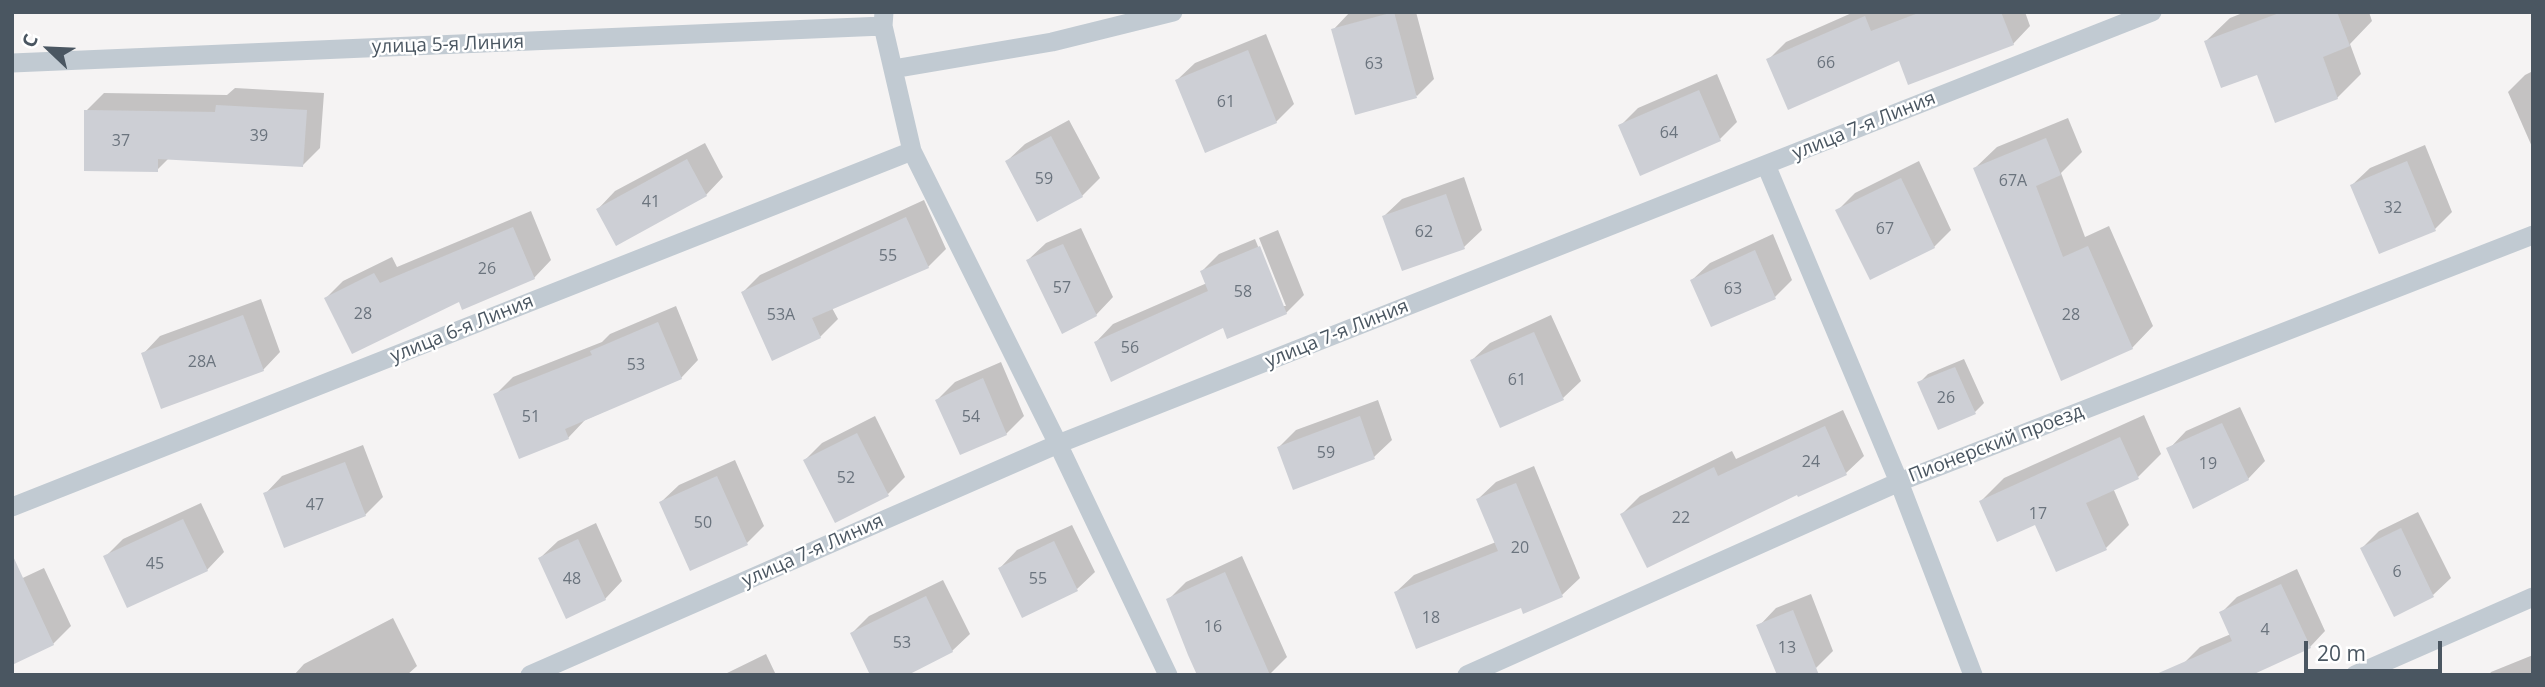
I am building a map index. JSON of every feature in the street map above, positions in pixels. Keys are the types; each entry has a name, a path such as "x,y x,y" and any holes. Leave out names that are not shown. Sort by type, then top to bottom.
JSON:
{"lane":[{"path":"894,69 1052,41 1173,12"},
{"name":"улица 7-я Линия","path":"530,675 1058,444 2152,12"},
{"path":"884,19 912,151 1058,444 1168,675"},
{"name":"улица 5-я Линия","path":"12,63 884,19"},
{"name":"улица 6-я Линия","path":"12,507 912,151"},
{"path":"1766,165 1899,482 1973,675"},
{"name":"Пионерский проезд","path":"1467,675 1899,482 2533,235"},
{"path":"2355,675 2533,597"}],"building":[{"path":"1394,12 1417,98 1355,115 1331,29"},
{"path":"1921,12 2001,12 2014,45 1908,85 1899,61 1788,110 1766,59 1865,16 1871,31"},
{"path":"2282,12 2337,12 2350,46 2323,57 2338,99 2275,123 2257,75 2221,88 2204,41"},
{"path":"1248,50 1277,123 1205,153 1175,80"},
{"path":"1699,90 1721,141 1640,176 1618,125"},
{"path":"216,105 307,110 303,167 158,159 158,172 84,171 84,110 215,112"},
{"path":"1051,136 1083,197 1037,222 1005,161"},
{"path":"2046,138 2061,175 2036,186 2063,257 2088,246 2133,349 2061,381 1973,168"},
{"path":"687,159 707,196 616,246 596,209"},
{"path":"2407,161 2436,231 2379,254 2350,185"},
{"path":"1901,178 1935,248 1870,280 1835,210"},
{"path":"1446,194 1465,249 1402,271 1382,216"},
{"path":"906,217 929,268 812,318 821,338 772,361 741,292"},
{"path":"513,227 535,279 462,310 459,302 352,354 324,298 374,273 380,283"},
{"path":"1063,244 1097,316 1062,334 1026,260"},
{"path":"1260,246 1287,314 1227,339 1223,328 1111,382 1094,342 1208,291 1200,271"},
{"path":"1755,250 1776,299 1711,327 1690,280"},
{"path":"243,315 264,371 161,409 141,353"},
{"path":"658,322 682,379 565,429 569,439 519,459 493,394 592,355 590,351"},
{"path":"1534,332 1564,400 1500,428 1470,360"},
{"path":"1955,367 1976,414 1938,430 1917,382"},
{"path":"983,378 1007,435 960,455 935,400"},
{"path":"1360,416 1375,459 1293,490 1277,447"},
{"path":"2222,423 2249,480 2193,509 2166,448"},
{"path":"1825,426 1847,475 1798,497 1797,495 1647,568 1620,514 1714,467 1718,476"},
{"path":"857,433 889,496 835,523 803,460"},
{"path":"2120,437 2139,479 2086,503 2107,550 2056,572 2035,525 1997,542 1979,501"},
{"path":"345,462 366,516 284,548 263,493"},
{"path":"717,476 748,545 690,571 659,502"},
{"path":"1516,483 1563,597 1523,614 1521,608 1416,649 1394,592 1498,551 1476,499"},
{"path":"183,519 208,571 127,608 103,556"},
{"path":"2401,528 2434,597 2394,617 2360,548"},
{"path":"578,539 606,600 566,619 538,558"},
{"path":"1054,541 1078,591 1022,618 998,568"},
{"path":"12,554 54,645 12,665"},
{"path":"1225,572 1270,675 1197,675 1188,655 1166,599"},
{"path":"2281,584 2311,648 2252,675 2154,675 2232,641 2219,612"},
{"path":"926,596 953,652 908,675 870,675 850,633"},
{"path":"1793,610 1819,675 1777,675 1756,625"}]}
